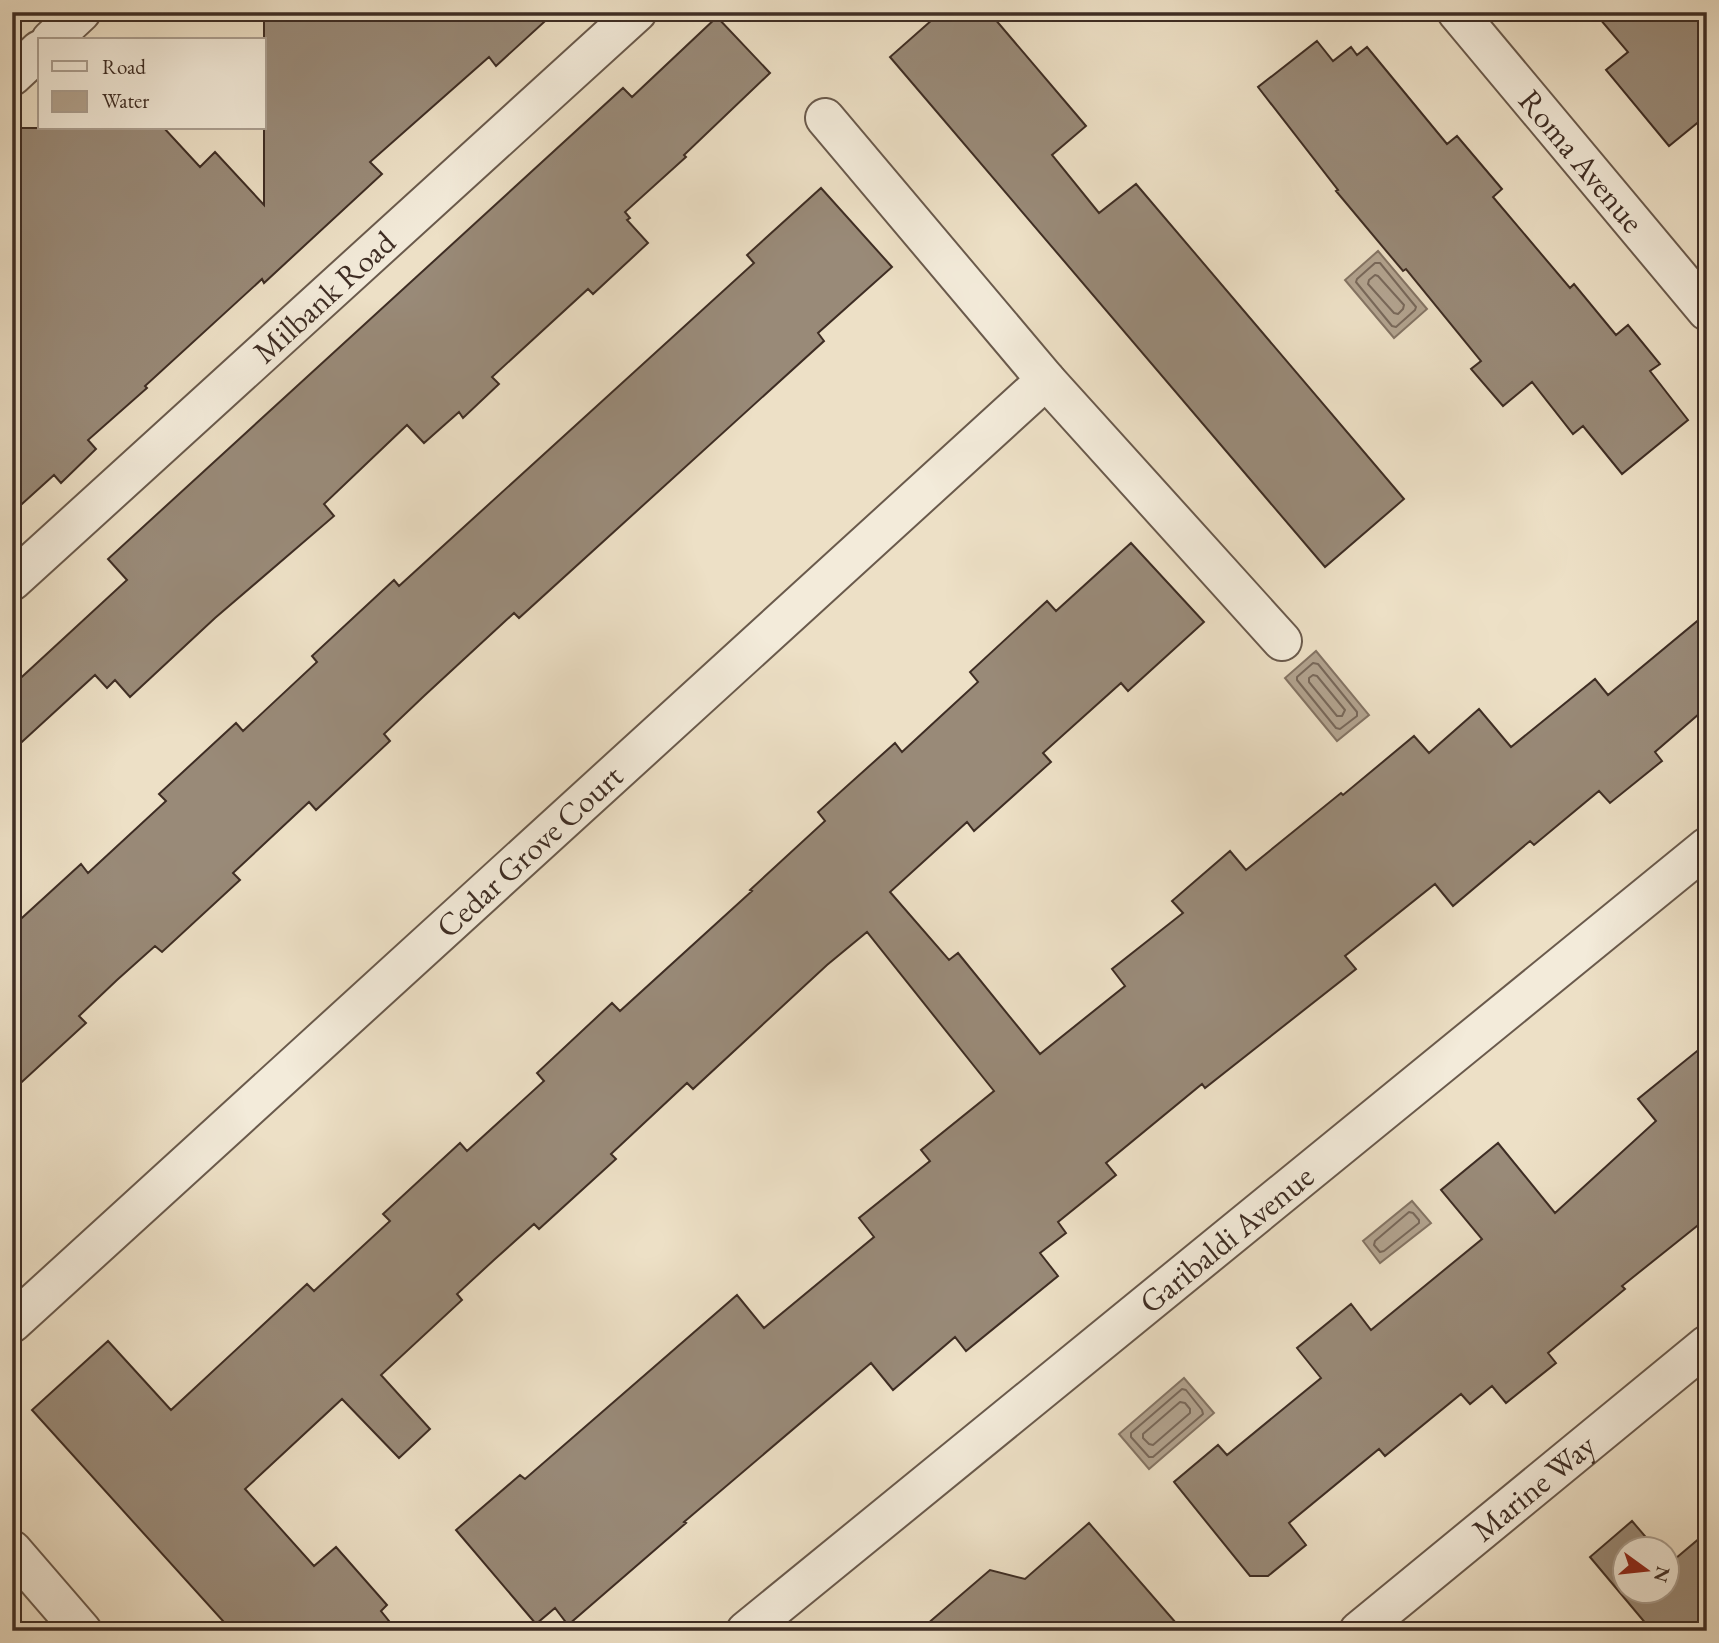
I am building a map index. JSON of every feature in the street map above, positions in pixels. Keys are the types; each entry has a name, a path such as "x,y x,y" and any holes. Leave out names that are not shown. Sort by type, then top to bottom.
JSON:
{"street":[{"path":"53,38 81,12"},
{"name":"Milbank Road","path":"12,581 637,12"},
{"name":"Roma Avenue","path":"1457,12 1707,311"},
{"path":"12,76 38,52"},
{"path":"825,118 1046,380 1282,641"},
{"name":"Cedar Grove Court","path":"12,1323 1046,380"},
{"name":"Garibaldi Avenue","path":"746,1631 1707,847"},
{"name":"Marine Way","path":"1359,1631 1707,1345"},
{"path":"12,1550 82,1631"}],"water":[{"path":"1378,251 1427,309 1394,338 1345,280"},
{"path":"1316,651 1369,715 1337,741 1285,678"},
{"path":"1412,1201 1431,1223 1380,1263 1363,1241"},
{"path":"1184,1378 1214,1413 1149,1469 1119,1434"}],"building":[{"path":"264,12 555,12 496,66 489,57 370,162 382,174 264,283 262,279 88,440 96,449 61,483 54,475 12,513 12,128 166,130 200,167 215,152 264,205"},
{"path":"941,12 989,12 1086,126 1052,155 1099,213 1136,184 1404,499 1325,567 890,57"},
{"path":"1594,12 1707,12 1707,115 1669,146 1606,70 1628,52"},
{"path":"717,17 770,73 684,155 686,157 625,212 630,218 627,220 648,243 593,294 588,289 492,377 499,384 463,418 459,412 424,443 407,425 324,504 334,516 215,618 130,697 115,680 107,688 95,675 12,751 12,686 127,580 108,559 623,88 632,97"},
{"path":"1317,41 1333,61 1351,47 1357,55 1367,47 1447,144 1457,136 1502,189 1493,197 1570,288 1574,284 1616,335 1628,325 1660,364 1650,371 1688,420 1622,474 1583,426 1573,434 1532,382 1503,406 1471,369 1481,361 1406,269 1403,271 1336,191 1338,190 1258,87"},
{"path":"821,188 892,267 818,333 824,341 519,618 514,613 424,696 384,734 390,741 316,810 309,802 233,873 240,880 162,952 155,946 117,980 79,1016 86,1023 12,1091 12,927 81,864 88,873 166,801 159,794 236,723 243,731 317,662 312,656 394,580 399,586 754,263 747,255"},
{"path":"1131,543 1204,622 1128,691 1121,683 1043,753 1051,762 974,831 967,822 890,892 949,960 958,953 1040,1054 1125,986 1112,969 1183,913 1172,901 1230,851 1246,870 1414,736 1429,753 1479,709 1511,747 1595,679 1608,695 1707,613 1707,707 1655,752 1662,761 1610,803 1599,791 1534,845 1530,841 1453,906 1435,884 1345,956 1356,969 1205,1088 1202,1084 1106,1163 1116,1175 1058,1222 1066,1233 1040,1253 1058,1276 966,1351 955,1337 893,1390 871,1363 568,1625 555,1608 536,1624 456,1530 520,1475 525,1479 737,1295 764,1328 874,1237 859,1218 930,1161 921,1150 994,1091 867,932 827,965 693,1089 687,1083 611,1154 616,1159 539,1229 534,1224 457,1294 462,1300 381,1375 430,1429 399,1458 342,1399 245,1489 314,1566 336,1547 387,1605 381,1611 397,1631 232,1631 32,1410 108,1341 171,1410 307,1284 314,1291 390,1221 383,1214 460,1143 467,1151 544,1081 537,1073 612,1003 620,1011 752,891 750,890 825,821 818,812 895,743 902,752 978,682 970,672 1047,601 1056,611"},
{"path":"1707,1043 1707,1218 1622,1286 1625,1289 1548,1353 1556,1363 1506,1403 1492,1386 1470,1404 1461,1394 1385,1456 1379,1449 1289,1523 1306,1545 1268,1576 1250,1576 1174,1482 1218,1445 1227,1455 1321,1378 1297,1348 1351,1304 1371,1330 1482,1239 1441,1190 1498,1143 1555,1213 1656,1121 1638,1099"},
{"path":"1632,1521 1643,1534 1617,1534"},
{"path":"1089,1523 1183,1631 919,1631 990,1570 1025,1579"},
{"path":"1707,1532 1707,1631 1652,1631 1629,1604 1680,1604 1680,1555"},
{"path":"1610,1540 1610,1581 1590,1557"}]}
